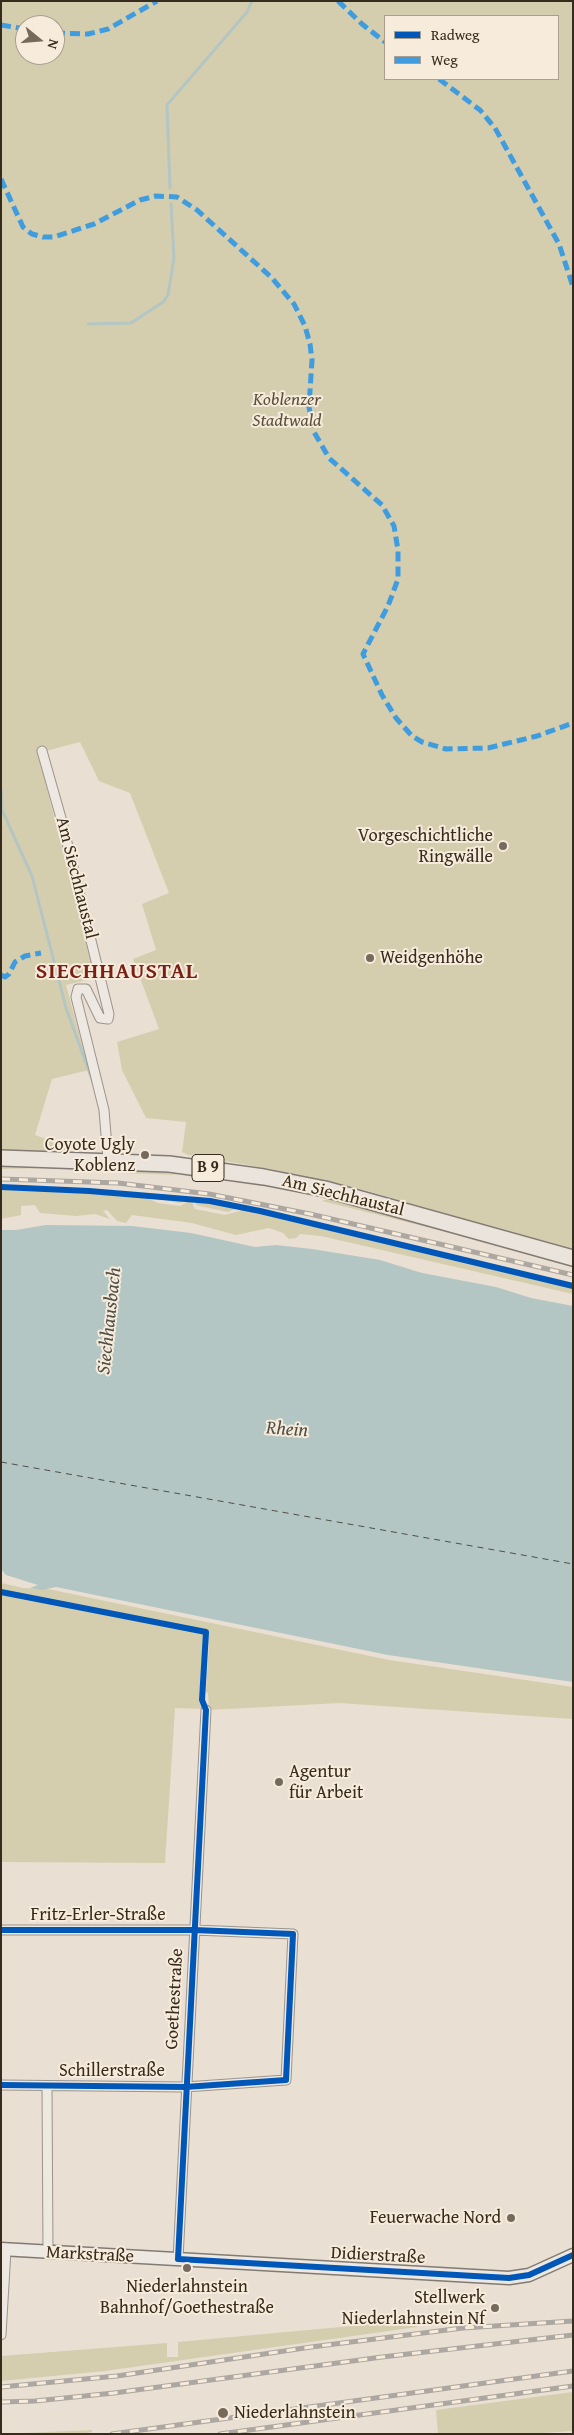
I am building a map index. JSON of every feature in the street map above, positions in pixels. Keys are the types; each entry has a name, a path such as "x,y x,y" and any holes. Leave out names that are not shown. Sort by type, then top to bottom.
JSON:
{"main road":[{"name":"Am Siechhaustal","path":"1,1158 108,1160 202,1167 325,1189 573,1258"}],"street":[{"name":"Am Siechhaustal","path":"42,751 61,818 109,1014 108,1019 100,1018 86,989 78,989 76,997 104,1110 108,1160"},
{"name":"Goethestraße","path":"178,2259 185,2086 206,1710"},
{"name":"Fritz-Erler-Straße","path":"1,1930 194,1930 292,1934"},
{"name":"Schillerstraße","path":"1,2085 185,2086 286,2080 292,1934"},
{"path":"47,2086 48,2253"},
{"path":"1,2335 4,2249"},
{"name":"Markstraße","path":"4,2249 178,2259"},
{"name":"Didierstraße","path":"178,2259 510,2278 529,2275 573,2255"}],"green space":[{"name":"Koblenzer Stadtwald","path":"1,1 573,1 573,1250 364,1190 266,1168 188,1155 182,1152 186,1122 146,1118 122,1070 117,1042 159,1029 133,959 156,950 142,904 169,893 130,793 99,781 80,742 38,753 95,978 66,985 89,1070 52,1079 35,1135 68,1147 67,1151 1,1151"},
{"path":"1,1163 107,1166 105,1172 44,1168 1,1169"},
{"path":"110,1165 177,1175 122,1173 122,1170 110,1170"},
{"path":"1,1189 144,1197 158,1203 180,1206 189,1201 192,1202 195,1209 225,1215 243,1210 573,1288 573,1294 321,1236 300,1234 296,1238 289,1239 283,1233 269,1228 236,1235 192,1223 132,1215 126,1223 117,1221 107,1210 103,1211 110,1219 95,1214 76,1216 40,1213 35,1205 21,1206 21,1215 1,1219"},
{"path":"334,1196 544,1256 322,1201"},
{"path":"147,1197 182,1200 186,1201 180,1203"},
{"path":"196,1202 237,1208 228,1212 199,1206 196,1205"},
{"path":"1,1583 23,1588 48,1589 389,1660 573,1687 573,1719 339,1703 209,1710 208,1693 206,1692 209,1643 203,1642 199,1701 203,1709 175,1708 165,1863 1,1862"},
{"path":"384,2323 417,2325 417,2327 105,2371 1,2381 1,2356 167,2343 167,2357 178,2357 178,2342"},
{"path":"573,2392 573,2431 525,2434 438,2434 436,2410"},
{"path":"92,2430 92,2432 81,2434 1,2434"}],"water":[{"name":"Rhein","path":"46,1225 132,1226 191,1233 255,1247 276,1245 312,1249 380,1260 422,1273 496,1287 531,1298 573,1306 573,1682 388,1655 56,1587 42,1590 30,1588 38,1585 6,1575 1,1569 1,1230 16,1230"}],"waterway":[{"path":"170,188 167,105 247,12 252,1"},
{"path":"88,324 131,323 163,302 168,295 174,258 171,204"},
{"name":"Siechhausbach","path":"1,788 2,810 32,876 66,1008 93,1082"}],"ferry route":[{"path":"1,1462 573,1564"}],"railway":[{"path":"1,1179 118,1183 209,1194 310,1214 573,1275"},
{"path":"1,2387 117,2376 311,2347 463,2328 573,2321"},
{"path":"1,2402 35,2401 114,2393 382,2357 573,2335"},
{"path":"112,2434 573,2371"},
{"path":"220,2434 573,2386"}],"marked path":[{"path":"65,33 88,34 108,29 157,1"},
{"path":"338,1 362,24 384,41"},
{"path":"1,25 15,27"},
{"path":"440,80 480,110 495,128 559,244 573,287"},
{"path":"1,179 23,227 32,234 43,237 54,237 94,224 140,200 156,196 177,197 197,210 271,277 294,304 305,326 310,344 312,360 309,407 314,432 329,458 382,505 394,526 398,550 398,579 388,606 363,654 382,695 396,718 412,736 422,742 446,749 488,748 537,736 573,723"},
{"path":"1,975 5,977 9,974 15,962 25,956 41,953"}],"cycle path":[{"path":"1,1187 89,1191 210,1201 260,1211 573,1286"},
{"path":"1,1592 206,1632 202,1700 206,1710 178,2259 509,2278 529,2275 573,2255"},
{"path":"1,1930 194,1930 293,1934 286,2080 185,2087 1,2085"}],"place":[{"name":"Vorgeschichtliche Ringwälle","path":"503,846"},
{"name":"Weidgenhöhe","path":"370,958"},
{"name":"Coyote Ugly Koblenz","path":"145,1155"},
{"name":"Agentur für Arbeit","path":"279,1782"},
{"name":"Feuerwache Nord","path":"511,2218"},
{"name":"Niederlahnstein Bahnhof/Goethestraße","path":"187,2268"},
{"name":"Stellwerk Niederlahnstein Nf","path":"495,2308"},
{"name":"Niederlahnstein","path":"223,2413"}],"district":[{"name":"SIECHHAUSTAL","path":"117,972"}]}
